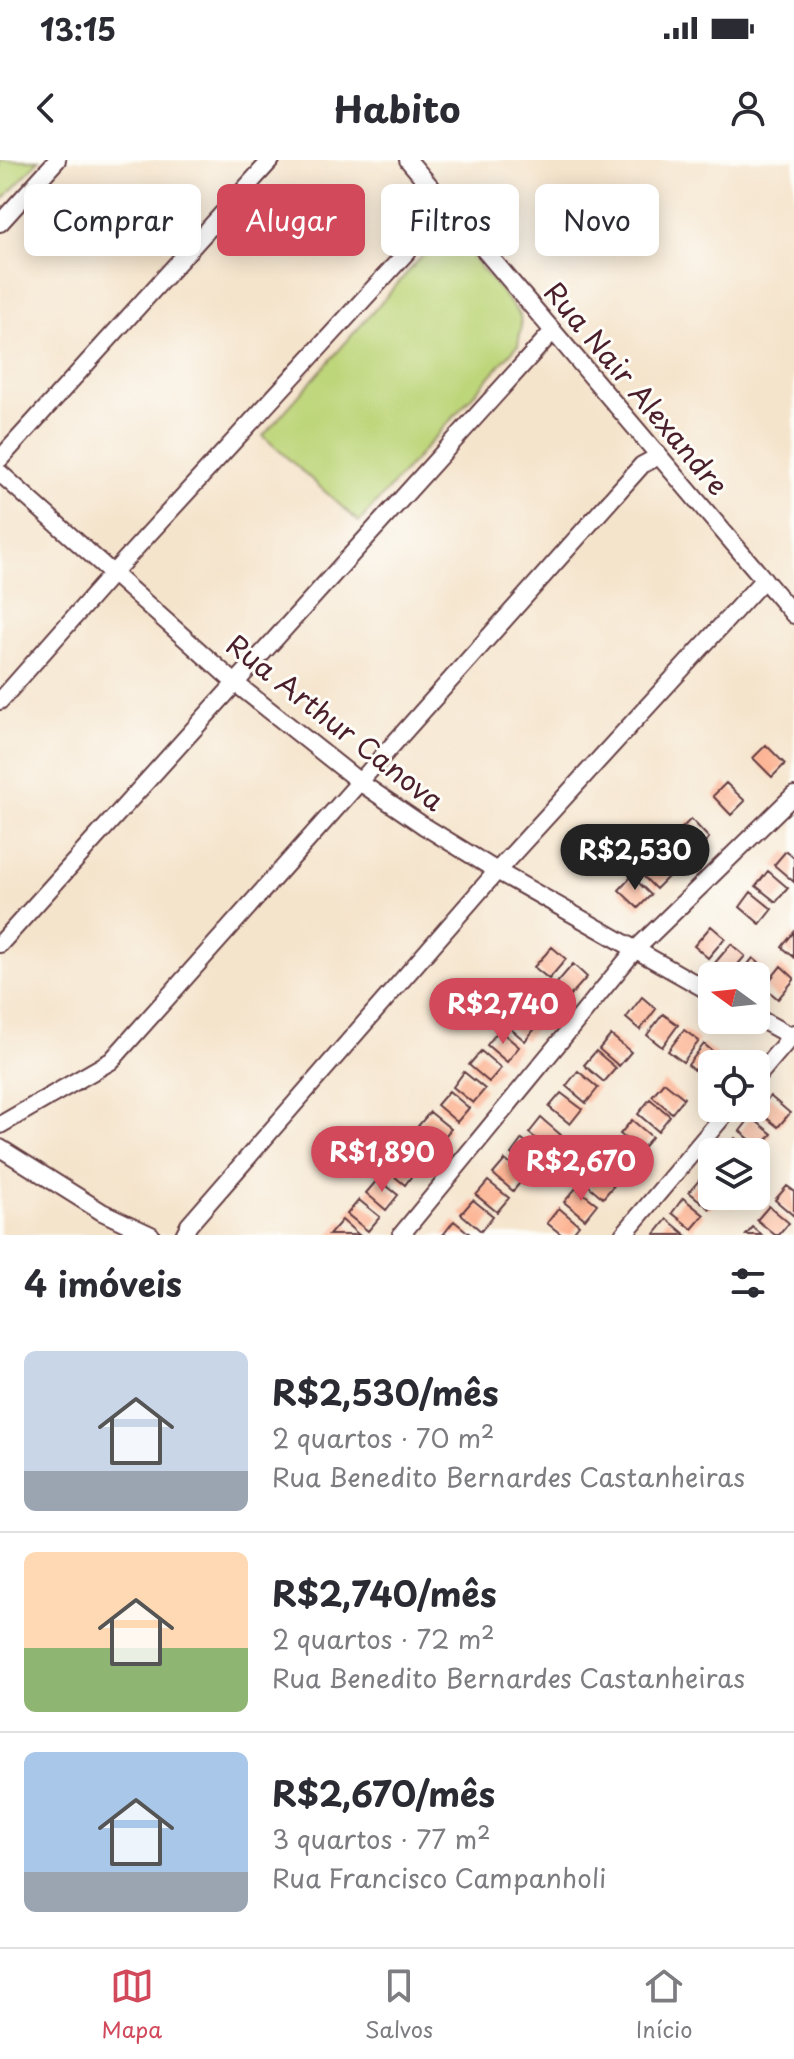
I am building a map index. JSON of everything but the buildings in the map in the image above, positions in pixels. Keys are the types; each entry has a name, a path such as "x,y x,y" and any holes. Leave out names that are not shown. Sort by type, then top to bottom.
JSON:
{"street":[{"path":"0,223 57,160"},
{"path":"0,459 271,160"},
{"name":"Rua Nair Alexandre","path":"408,160 428,184"},
{"path":"0,701 403,256"},
{"name":"Rua Nair Alexandre","path":"489,256 794,615"},
{"path":"0,944 553,331"},
{"path":"0,1125 111,1061 642,465 659,456"},
{"name":"Rua Arthur Canova","path":"0,473 234,682 361,783 497,871 698,985"},
{"path":"184,1235 189,1225 497,871 764,579"},
{"path":"401,1235 635,950 794,795"},
{"path":"770,1024 793,1036 770,1062"},
{"path":"623,1235 718,1122"},
{"path":"0,1148 102,1212 151,1235"}],"green space":[{"path":"0,160 39,160 0,203"},
{"path":"422,256 472,256 520,315 518,345 359,522 263,436"}]}
